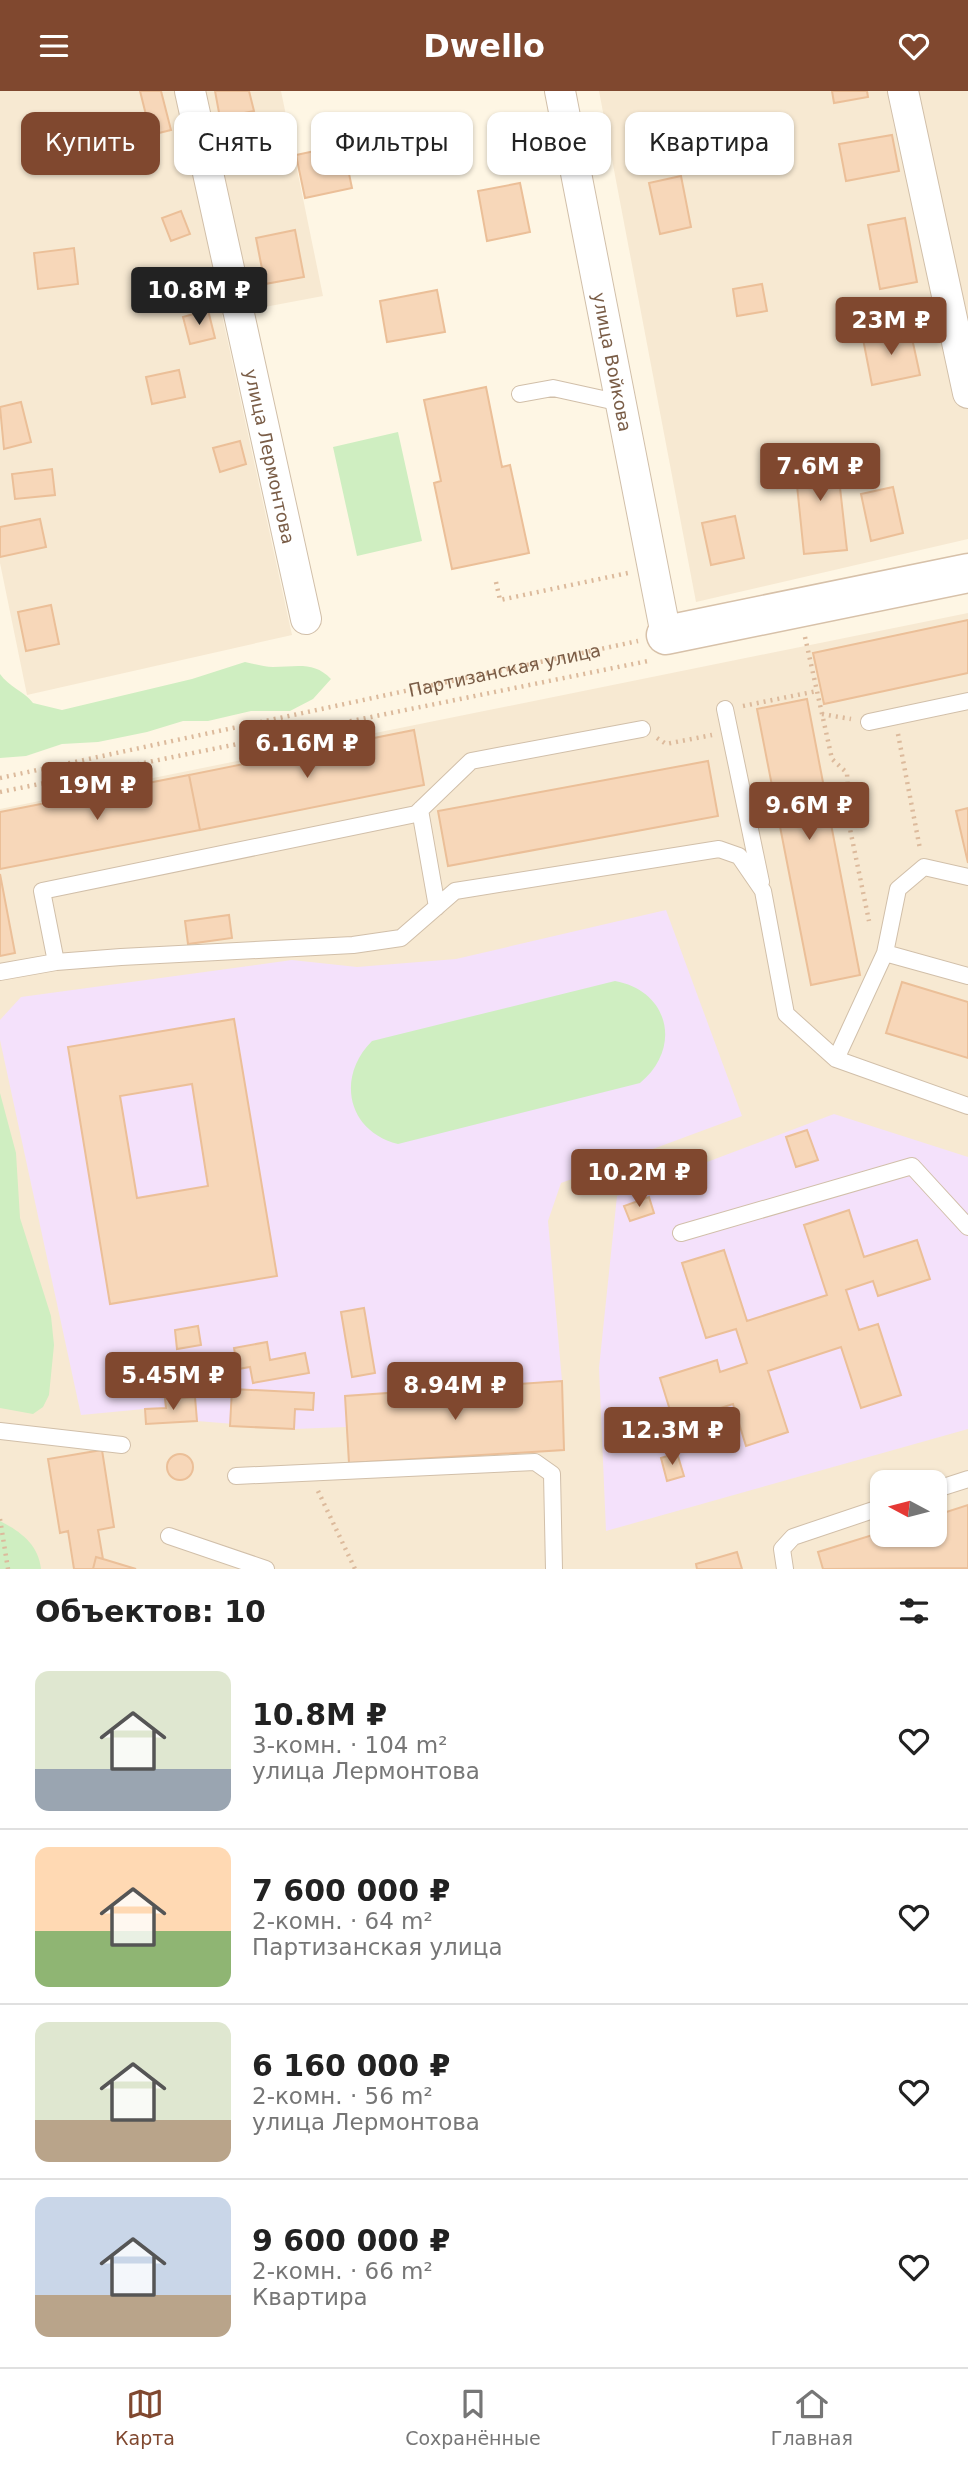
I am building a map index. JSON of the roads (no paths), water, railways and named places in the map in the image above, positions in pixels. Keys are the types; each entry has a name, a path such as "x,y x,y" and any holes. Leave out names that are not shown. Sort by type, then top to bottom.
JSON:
{"street":[{"name":"улица Лермонтова","path":"190,91 306,618"},
{"name":"улица Войкова","path":"560,91 653,568 662,647"},
{"path":"903,91 968,393"},
{"path":"662,647 968,573"}],"lane":[{"path":"520,394 553,388 621,403"},
{"path":"869,722 968,701"},
{"path":"725,709 786,1014 836,1059 968,1106"},
{"path":"56,962 42,891 416,814 471,761 642,729"},
{"path":"420,810 437,907"},
{"path":"0,972 56,962 353,945 401,938 456,891 719,849 739,856 763,891"},
{"path":"836,1059 881,960 898,889 924,867 968,877"},
{"path":"881,960 968,976"},
{"path":"681,1233 912,1166 968,1227"},
{"path":"0,1431 122,1445"},
{"path":"236,1476 535,1462 552,1474 554,1569"},
{"path":"947,1486 968,1479"},
{"path":"785,1569 782,1549 793,1537 870,1511"},
{"path":"169,1536 266,1569"}]}
